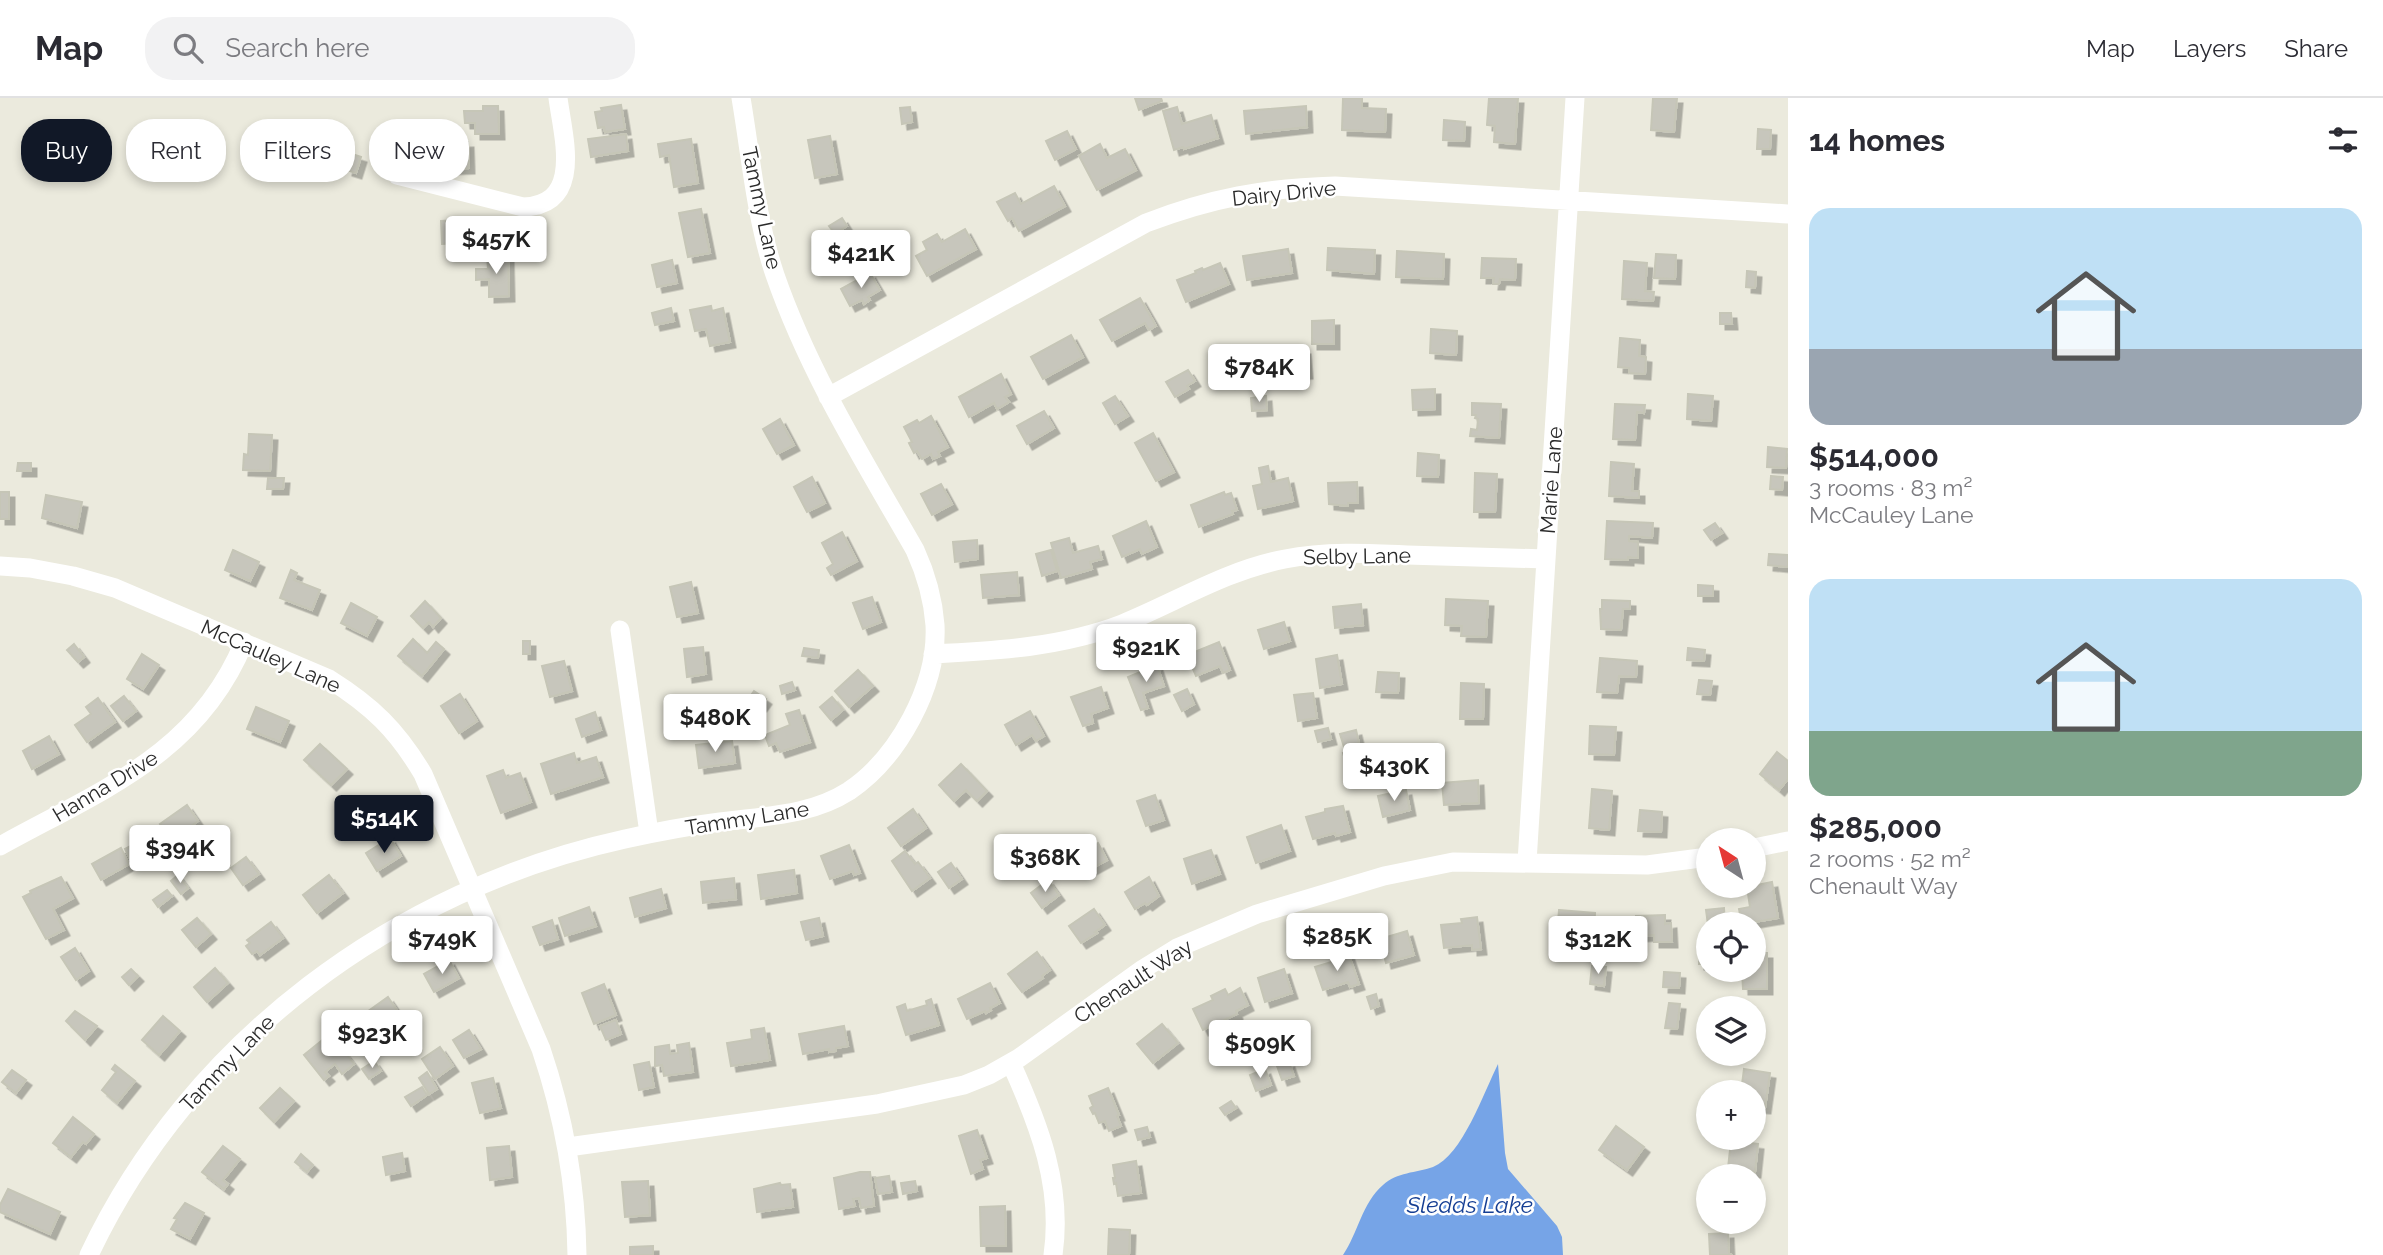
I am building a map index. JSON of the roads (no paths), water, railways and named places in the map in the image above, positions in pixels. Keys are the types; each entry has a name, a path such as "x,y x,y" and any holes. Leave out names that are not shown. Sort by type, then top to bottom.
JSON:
{"street":[{"path":"425,182 523,207 546,202 556,194 566,171 558,98"},
{"name":"Tammy Lane","path":"89,1255 120,1195 146,1154 188,1100 262,1024 346,957 410,920 502,875 649,833 789,814 818,806 846,793 867,778 882,762 913,716 933,654 934,615 926,575 915,550 828,397 796,330 762,229 741,98"},
{"name":"Marie Lane","path":"1527,862 1575,98"},
{"name":"Dairy Drive","path":"828,397 1146,223 1190,206 1235,195 1292,187 1335,186 1788,214"},
{"name":"Selby Lane","path":"933,654 989,651 1045,644 1086,635 1122,624 1200,587 1250,568 1284,559 1347,553 1546,559"},
{"name":"McCauley Lane","path":"0,566 73,576 115,588 329,678 359,697 390,726 423,774 541,1049 556,1095 568,1147 577,1219 577,1255"},
{"path":"620,630 649,833"},
{"name":"Hanna Drive","path":"0,846 133,773 161,754 208,706 227,678 244,642"},
{"path":"1766,846 1788,841"},
{"name":"Chenault Way","path":"568,1147 877,1104 964,1085 1011,1063 1154,962 1205,934 1257,914 1384,876 1453,862 1647,865 1696,859"},
{"path":"1011,1063 1030,1105 1052,1173 1056,1206 1053,1255"}],"water":[{"name":"Sledds Lake","path":"1498,1064 1508,1169 1557,1226 1562,1237 1563,1255 1343,1255 1370,1200 1383,1185 1400,1175 1433,1167 1444,1161 1453,1150 1471,1122"}]}
